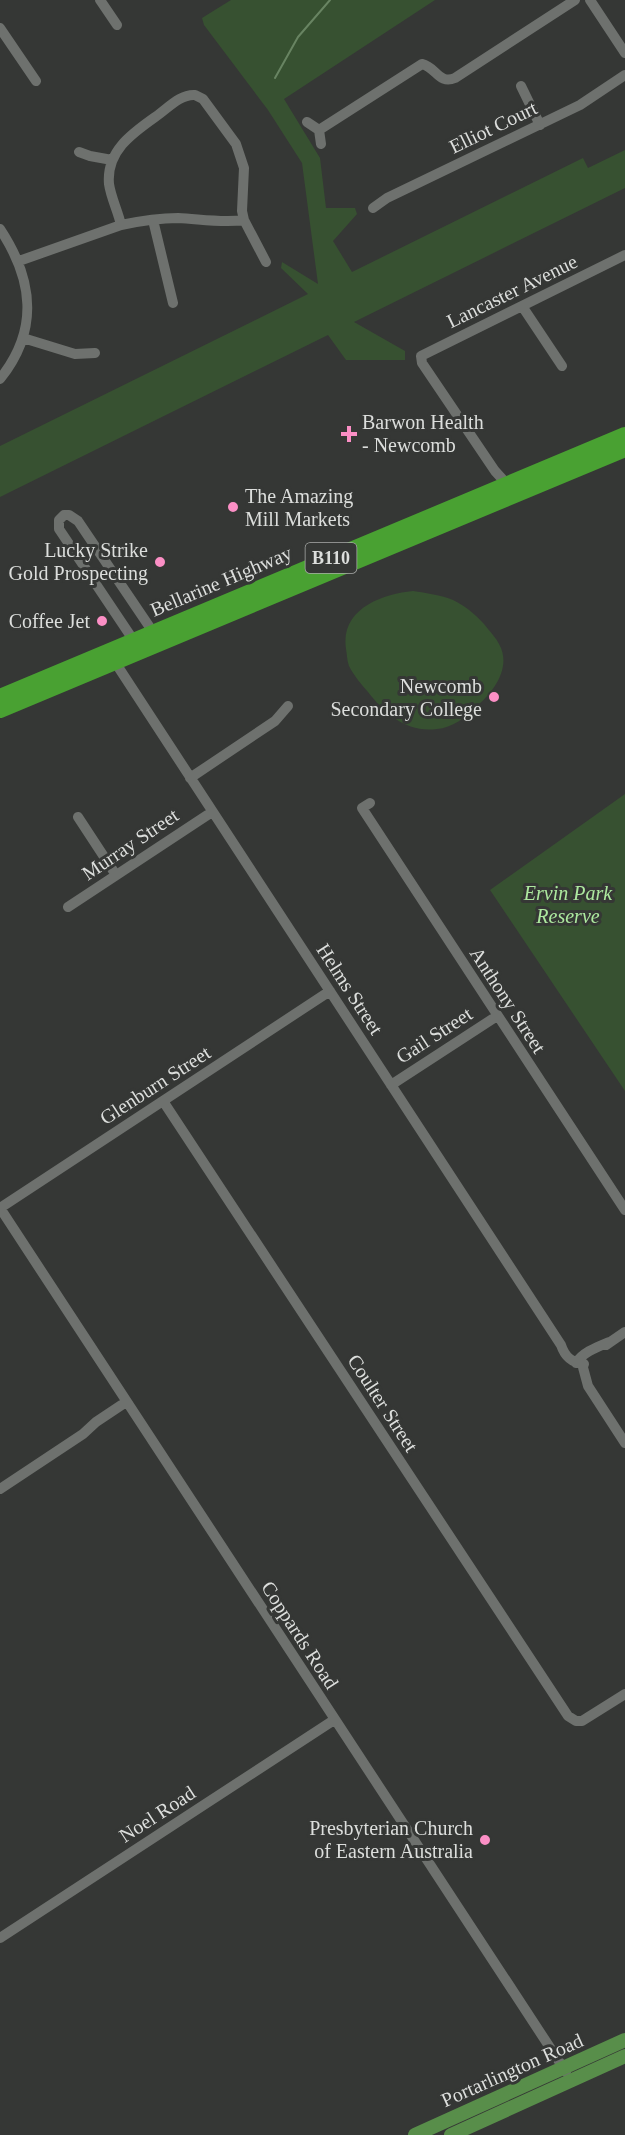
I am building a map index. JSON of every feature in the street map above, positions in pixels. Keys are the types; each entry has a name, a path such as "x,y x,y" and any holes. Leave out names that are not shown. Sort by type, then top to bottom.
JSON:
{"highway":[{"name":"Bellarine Highway","path":"0,711 112,657 134,640 625,435"},
{"name":"Bellarine Highway","path":"0,697 112,657 625,449"}],"main road":[{"name":"Portarlington Road","path":"451,2135 567,2074 625,2040"},
{"name":"Portarlington Road","path":"415,2135 567,2074 625,2056"}],"street":[{"path":"100,0 117,25"},
{"path":"320,130 422,64 428,65 443,80 455,78 575,0"},
{"path":"590,0 625,53"},
{"path":"0,28 36,81"},
{"name":"Elliot Court","path":"373,208 387,198 580,105 625,75"},
{"path":"521,86 540,124"},
{"path":"121,225 109,183 112,160 119,147 133,132 183,97 189,94 200,96 233,137 242,158 244,220 248,232 266,262"},
{"path":"307,122 320,130"},
{"path":"320,130 321,144"},
{"path":"79,152 112,160"},
{"path":"19,261 121,225 176,218 233,222 244,220"},
{"path":"153,220 173,303"},
{"path":"0,229 19,261 27,289 23,338 9,367 0,379"},
{"name":"Lancaster Avenue","path":"507,484 495,471 422,363 421,356 625,255"},
{"path":"522,306 562,366"},
{"path":"23,338 75,354 95,353"},
{"path":"134,640 59,529 59,520 64,515 69,515 78,521 153,632"},
{"name":"Helms Street","path":"112,657 561,1346 580,1362"},
{"path":"190,778 276,721 288,706"},
{"name":"Anthony Street","path":"362,807 625,1210"},
{"name":"Murray Street","path":"68,907 212,812"},
{"path":"78,818 116,875"},
{"name":"Glenburn Street","path":"0,1208 330,991"},
{"name":"Gail Street","path":"391,1084 497,1016"},
{"name":"Coulter Street","path":"163,1101 568,1716 576,1721 585,1720 625,1694"},
{"name":"Coppards Road","path":"0,1208 567,2074"},
{"path":"625,1332 580,1362 588,1386 625,1443"},
{"path":"0,1489 83,1434 99,1427 127,1405"},
{"name":"Noel Road","path":"0,1938 334,1720"}],"green space":[{"path":"231,0 435,0 284,99 320,158 326,208 355,208 357,214 333,241 352,272 583,158 588,168 625,150 625,188 354,322 405,351 405,360 346,360 328,335 0,497 0,446 308,294 281,268 282,262 318,284 302,163 268,110 204,25 202,18"},
{"path":"413,591 444,597 463,606 497,640 502,653 502,670 495,687 463,718 443,728 416,728 406,725 389,714 356,677 348,662 346,635 356,614 377,600"},
{"name":"Ervin Park Reserve","path":"625,794 625,1091 490,890"}],"waterway":[{"path":"275,78 298,37 330,0"}],"place":[{"name":"Barwon Health - Newcomb","path":"349,434"},
{"name":"The Amazing Mill Markets","path":"233,507"},
{"name":"Lucky Strike Gold Prospecting","path":"160,562"},
{"name":"Coffee Jet","path":"102,621"},
{"name":"Newcomb Secondary College","path":"494,697"},
{"name":"Presbyterian Church of Eastern Australia","path":"485,1840"}]}
